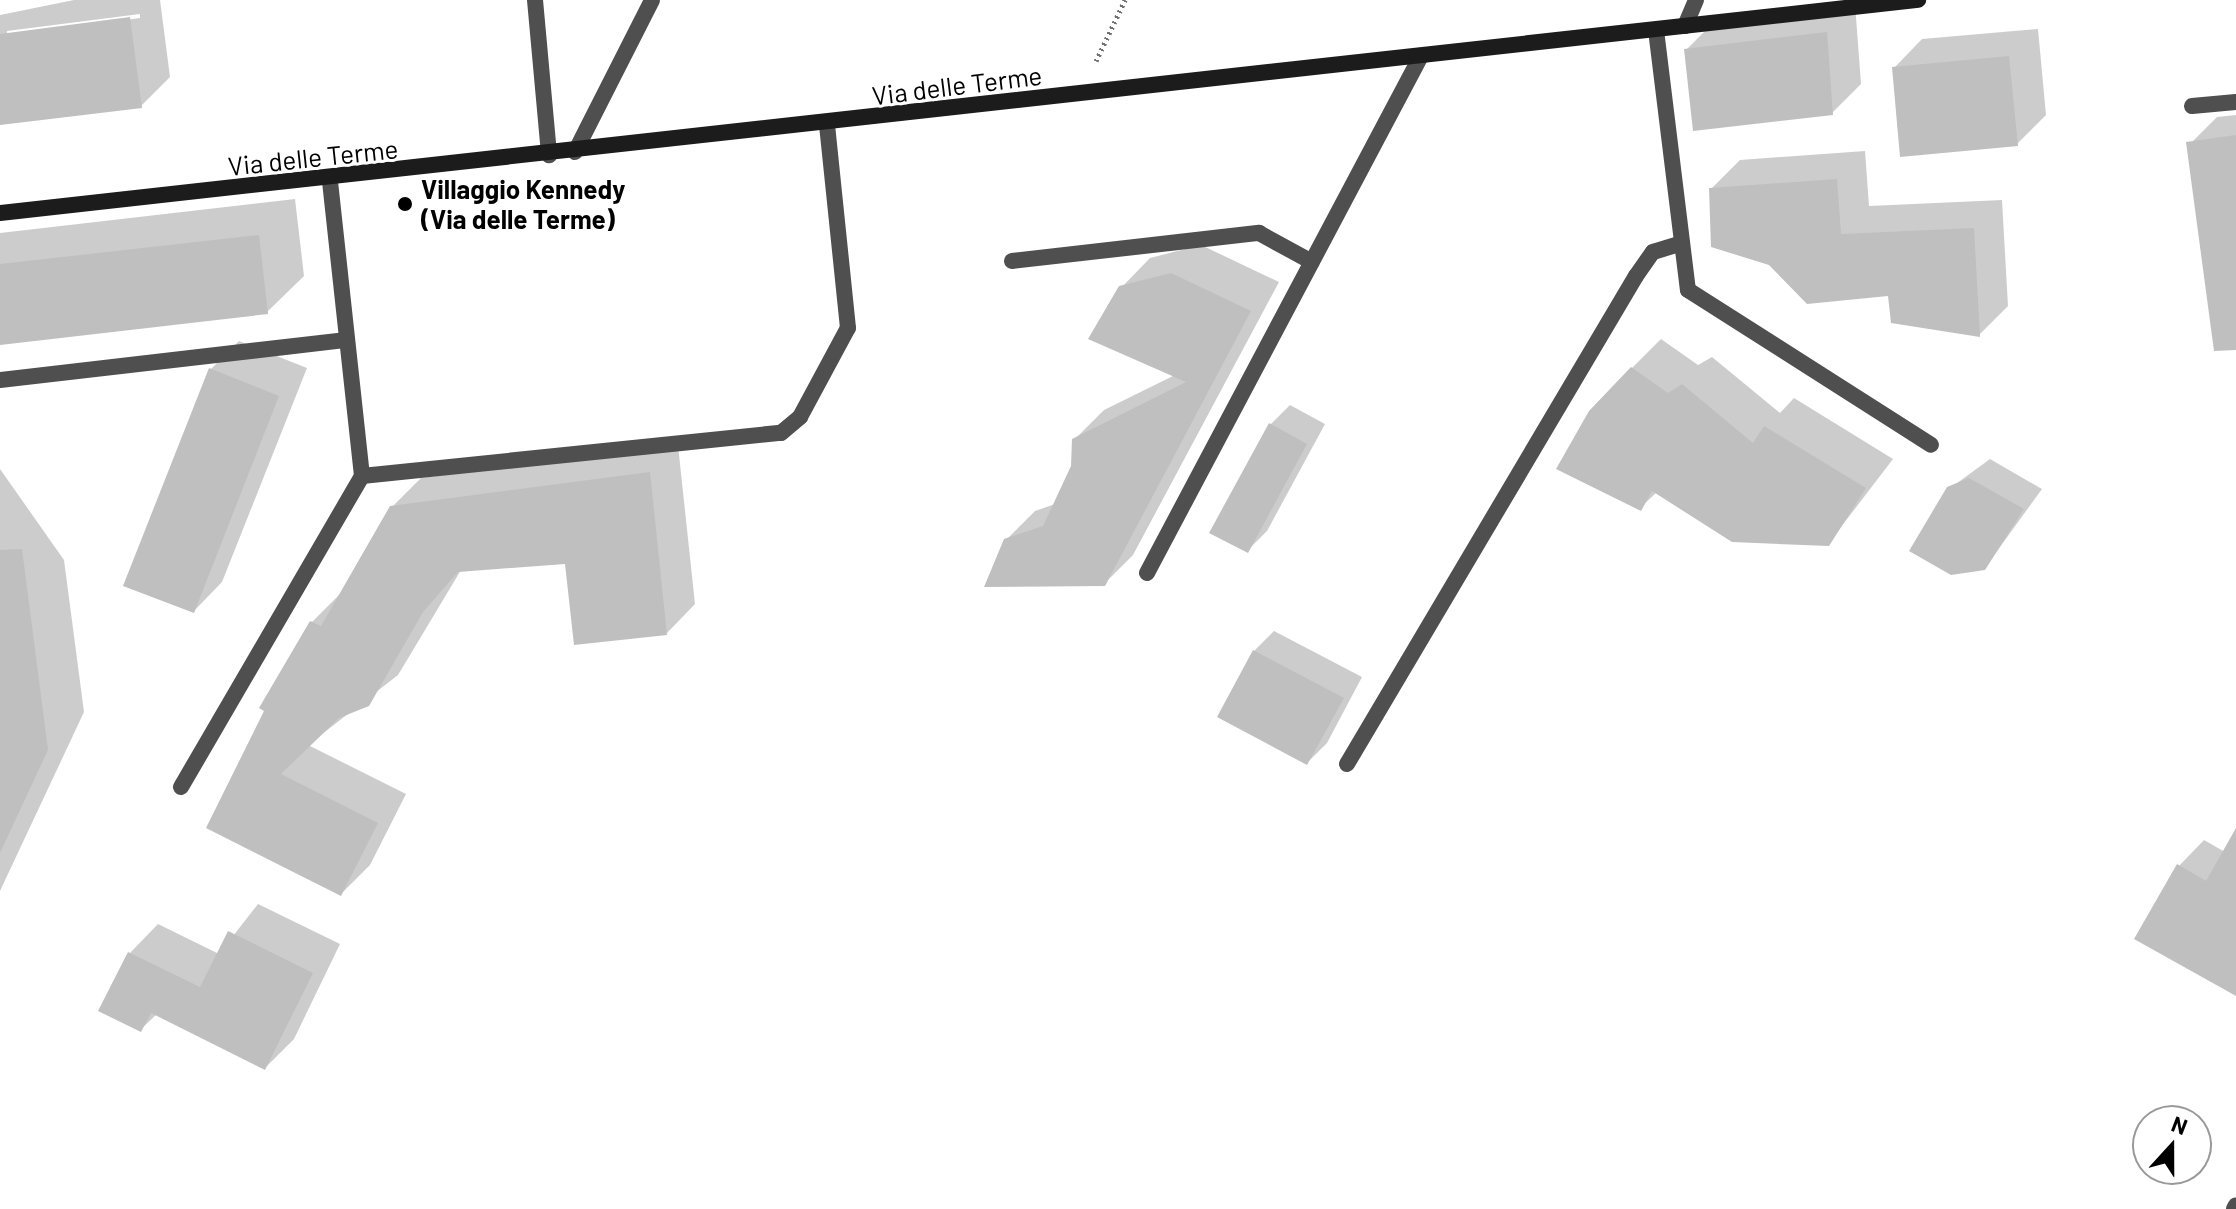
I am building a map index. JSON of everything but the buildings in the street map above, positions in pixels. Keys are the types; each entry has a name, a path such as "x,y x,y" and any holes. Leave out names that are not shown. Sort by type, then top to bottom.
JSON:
{"main road":[{"name":"Via delle Terme","path":"0,213 330,180 1918,0"}],"street":[{"path":"535,0 549,155"},
{"path":"575,152 652,0"},
{"path":"1685,26 1696,0"},
{"path":"1656,30 1688,290 1931,445"},
{"path":"1147,573 1421,56"},
{"path":"2192,106 2236,102"},
{"path":"362,476 781,433 800,417 848,328 827,124"},
{"path":"181,787 362,476 330,180"},
{"path":"1012,261 1259,233 1312,262"},
{"path":"1347,764 1636,276 1653,252 1682,243"},
{"path":"0,380 347,340"}],"path":[{"path":"1080,95 1125,0"}],"place":[{"name":"Villaggio Kennedy (Via delle Terme)","path":"405,204"}]}
